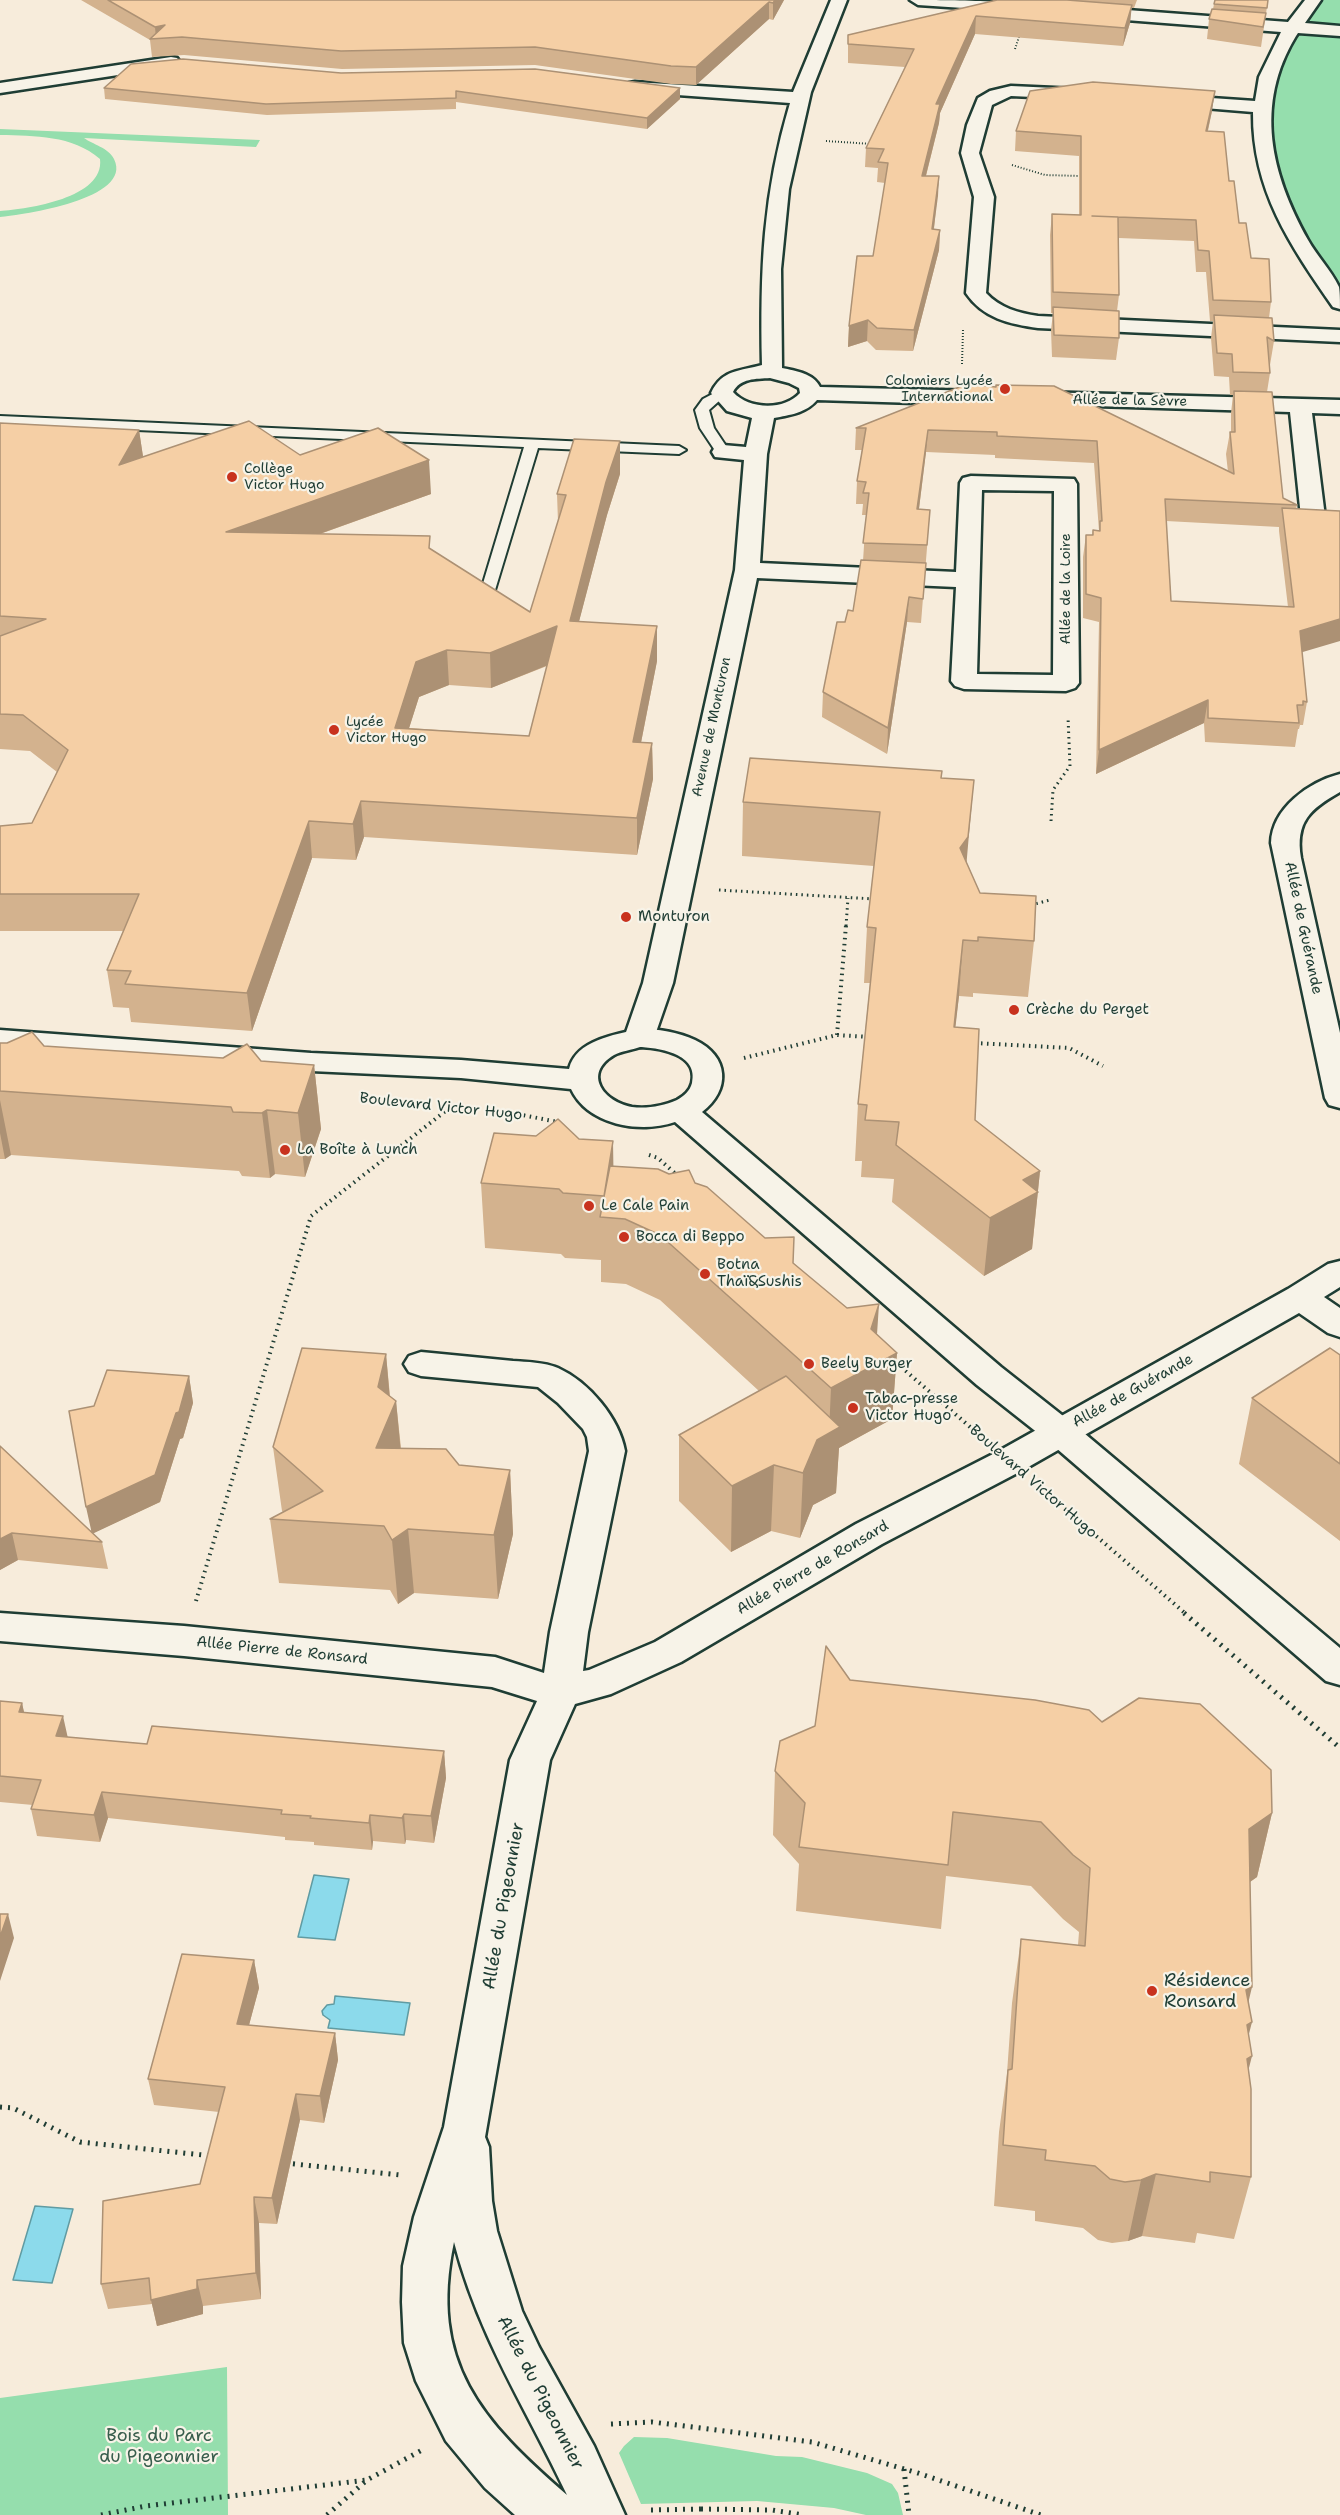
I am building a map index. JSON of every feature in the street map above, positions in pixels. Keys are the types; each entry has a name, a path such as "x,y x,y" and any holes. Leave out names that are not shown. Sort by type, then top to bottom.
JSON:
{"street":[{"path":"770,372 772,365 772,258 790,138 819,43 839,0"},
{"path":"918,0 1039,8"},
{"path":"1313,0 1284,41 1267,81 1262,107 1263,148 1277,202 1286,221 1307,257 1340,303"},
{"path":"1073,11 1340,31"},
{"path":"0,88 153,64 184,62"},
{"path":"618,84 671,91 801,98"},
{"path":"1101,95 1031,90 996,95 984,102 970,153 984,197 976,293 992,308 1015,318 1038,322 1340,336"},
{"path":"1149,99 1262,107"},
{"path":"770,372 787,374 802,380 809,386 812,393 803,404 790,409 764,412 734,405 722,393 725,384 732,378 747,373 770,372"},
{"name":"Allée de la Sèvre","path":"812,393 1340,407"},
{"path":"1300,406 1313,516"},
{"name":"Avenue de Monturon","path":"639,1038 658,983 747,570 756,454 764,412"},
{"path":"723,452 756,454"},
{"name":"Allée de la Loire","path":"971,483 1066,484 1066,683 964,681 968,580 971,483"},
{"path":"747,570 968,580"},
{"name":"Allée de Guérande","path":"1340,782 1317,793 1297,813 1286,829 1286,845 1300,920 1340,1098"},
{"path":"639,1038 654,1038 681,1045 701,1059 706,1068 706,1086 693,1103 671,1114 647,1118 612,1112 593,1102 582,1088 580,1080 582,1070 596,1052 609,1045 639,1038"},
{"path":"0,1039 311,1062 461,1069 580,1080"},
{"path":"681,1110 981,1368 1060,1432 1340,1670"},
{"name":"Allée de Guérande","path":"1060,1432 1300,1297 1340,1272"},
{"path":"1300,1297 1340,1324"},
{"path":"421,1364 545,1376 559,1383 597,1423 605,1437 607,1451 569,1632 561,1692"},
{"name":"Allée Pierre de Ronsard","path":"0,1627 184,1641 495,1672 527,1684 561,1692 597,1683 668,1652 869,1534 1010,1461 1060,1432"},
{"name":"Allée du Pigeonnier","path":"552,2515 502,2471 462,2424 440,2381 429,2343 425,2302 426,2266 437,2217 466,2127 530,1760 561,1692"},
{"name":"Allée du Pigeonnier","path":"466,2127 472,2217 482,2262 500,2313 539,2393 564,2436 600,2515"}],"lane":[{"path":"722,393 708,402 702,410 706,428 723,452"},
{"path":"0,420 679,450"},
{"path":"482,610 532,444"}],"path":[{"path":"790,138 872,144"},
{"path":"970,153 1045,175 1081,176"},
{"path":"961,397 964,321 992,308"},
{"path":"1051,821 1053,790 1070,766 1066,683"},
{"path":"717,890 882,900"},
{"path":"837,1035 848,898"},
{"path":"1029,905 1050,900"},
{"path":"706,1068 837,1035 871,1037"},
{"path":"964,1042 1069,1048 1103,1066"},
{"name":"Boulevard Victor Hugo","path":"440,1104 462,1106"},
{"path":"184,1641 311,1216 452,1105"},
{"name":"Boulevard Victor Hugo","path":"504,1112 561,1123"},
{"path":"647,1154 658,1158 683,1180"},
{"name":"Boulevard Victor Hugo","path":"886,1354 1340,1748"},
{"path":"0,2107 13,2108 80,2142 223,2157"},
{"path":"282,2163 449,2180"},
{"path":"606,2424 652,2422 812,2442 904,2469 1041,2515"},
{"path":"327,2515 367,2480 425,2448"},
{"path":"904,2469 909,2515"},
{"path":"101,2515 146,2506 367,2480"},
{"path":"701,2509 771,2510 804,2515"}],"green space":[{"path":"1313,0 1340,0 1340,303 1285,221 1262,107 1304,14"},
{"path":"0,129 260,140 256,147 84,138 112,155 116,173 108,185 73,202 30,213 0,217 0,211 45,204 78,192 90,183 98,172 100,159 89,151 65,141 53,138 0,135"},
{"name":"Bois du Parc du Pigeonnier","path":"227,2367 228,2515 0,2515 0,2398"},
{"path":"634,2437 667,2438 776,2456 802,2457 867,2473 892,2484 898,2493 903,2515 866,2515 834,2508 757,2501 641,2504 619,2453"}],"water":[{"path":"314,1875 349,1879 335,1940 298,1937"},
{"path":"335,1996 410,2003 404,2035 328,2028 330,2020 323,2015 322,2011 327,2005 334,2004"},
{"path":"35,2206 73,2209 52,2283 13,2280"}],"building":[{"path":"108,0 775,0 773,3 769,2 696,67 671,66 535,47 341,51 182,37 150,39 165,25 155,27"},
{"path":"997,0 1067,0 1132,5 1125,28 976,16 936,104 940,104 922,176 939,176 932,229 940,230 914,330 877,328 868,320 849,326 857,256 873,256 888,163 878,162 884,149 866,148 914,49 848,44 848,35"},
{"path":"1215,0 1268,0 1267,8 1214,4"},
{"path":"1212,9 1266,13 1263,27 1209,19"},
{"path":"183,59 341,73 535,69 680,88 647,118 456,91 456,98 266,104 104,88 131,64"},
{"path":"1093,82 1215,91 1206,131 1224,132 1229,181 1234,181 1239,223 1246,223 1251,258 1269,259 1271,302 1213,300 1209,251 1198,250 1196,220 1118,217 1119,295 1053,292 1052,214 1081,215 1081,136 1016,131 1030,91"},
{"path":"1053,307 1119,311 1119,338 1054,335"},
{"path":"1214,315 1272,318 1274,341 1267,337 1270,373 1233,372 1232,354 1217,353"},
{"path":"967,384 996,387 996,385 1054,386 1234,474 1230,432 1235,432 1234,391 1272,392 1283,498 1297,505 1165,499 1171,601 1294,607 1282,508 1340,511 1340,619 1300,631 1307,702 1303,701 1303,705 1297,705 1299,723 1208,718 1208,700 1099,750 1101,598 1086,594 1086,535 1093,535 1093,530 1100,531 1100,521 1102,521 1097,441 997,436 997,432 928,430 917,509 930,510 927,545 863,543 869,493 863,493 866,482 857,481 866,428 856,428"},
{"name":"Lycée Victor Hugo","path":"249,421 300,455 378,428 429,460 226,532 430,536 429,548 530,612 566,495 557,494 574,439 620,441 606,482 570,621 657,626 633,742 652,743 637,818 361,801 353,824 309,821 247,993 125,984 131,971 107,970 139,894 0,894 0,826 32,823 68,750 23,715 0,714 0,636 46,619 0,616 0,423 139,430 119,465","holes":["557,626 529,736 395,728 416,662 447,650 490,653"]},
{"path":"861,560 926,563 923,599 909,597 888,728 823,692 837,622 845,622 848,610 853,611"},
{"path":"750,758 942,771 941,778 974,780 968,837 960,848 980,893 1036,896 1034,941 978,937 978,941 963,940 954,1027 979,1029 975,1120 1040,1171 1023,1180 1038,1192 990,1218 896,1145 899,1122 865,1120 867,1105 858,1104 876,928 867,927 880,812 743,802"},
{"path":"32,1032 44,1046 223,1058 247,1044 261,1061 314,1065 298,1113 267,1110 262,1113 233,1112 231,1107 0,1091 0,1043 7,1043"},
{"path":"558,1119 579,1139 613,1141 604,1196 563,1193 559,1189 481,1183 494,1133 536,1136"},
{"path":"610,1166 658,1169 669,1174 689,1170 695,1183 707,1187 765,1238 794,1237 793,1263 847,1308 879,1304 871,1329 897,1353 831,1388 660,1235 625,1219 600,1217"},
{"path":"302,1348 386,1354 378,1387 396,1401 376,1448 446,1449 459,1465 510,1470 494,1535 408,1529 392,1540 384,1526 270,1519 323,1491 273,1447"},
{"path":"1330,1348 1340,1355 1340,1464 1252,1398"},
{"path":"107,1370 189,1376 179,1412 176,1413 155,1475 86,1507 69,1411 94,1406"},
{"path":"786,1376 840,1427 817,1440 803,1473 774,1465 732,1486 679,1435"},
{"path":"0,1446 102,1542 12,1533 0,1539"},
{"name":"Résidence Ronsard","path":"826,1646 850,1680 1035,1700 1089,1710 1102,1722 1139,1698 1200,1704 1271,1770 1272,1813 1249,1829 1252,1987 1246,1990 1252,2022 1247,2025 1252,2056 1247,2059 1251,2089 1251,2177 1210,2172 1210,2182 1156,2174 1141,2180 1125,2182 1110,2179 1095,2166 1045,2160 1046,2150 1003,2145 1008,2070 1012,2069 1021,1939 1085,1946 1090,1868 1073,1855 1041,1822 953,1812 948,1865 799,1847 805,1803 775,1771 780,1741 815,1726"},
{"path":"0,1701 22,1703 19,1712 63,1716 56,1736 147,1744 152,1726 444,1751 431,1816 404,1814 402,1818 370,1815 369,1823 281,1814 282,1810 102,1792 94,1815 31,1809 41,1780 0,1776"},
{"path":"0,1914 8,1914 0,1937"},
{"path":"182,1954 254,1960 237,2024 335,2033 320,2096 296,2094 272,2198 254,2197 256,2273 197,2280 197,2289 151,2300 149,2278 101,2284 103,2201 200,2184 225,2087 148,2079"}],"place":[{"name":"Colomiers Lycée International","path":"1005,389"},
{"name":"Collège Victor Hugo","path":"232,477"},
{"name":"Lycée Victor Hugo","path":"334,730"},
{"name":"Monturon","path":"626,917"},
{"name":"Crèche du Perget","path":"1014,1010"},
{"name":"La Boîte à Lunch","path":"285,1150"},
{"name":"Le Cale Pain","path":"589,1206"},
{"name":"Bocca di Beppo","path":"624,1237"},
{"name":"Botna Thaï&Sushis","path":"705,1274"},
{"name":"Beely Burger","path":"809,1364"},
{"name":"Tabac-presse Victor Hugo","path":"853,1408"},
{"name":"Résidence Ronsard","path":"1152,1991"}]}
